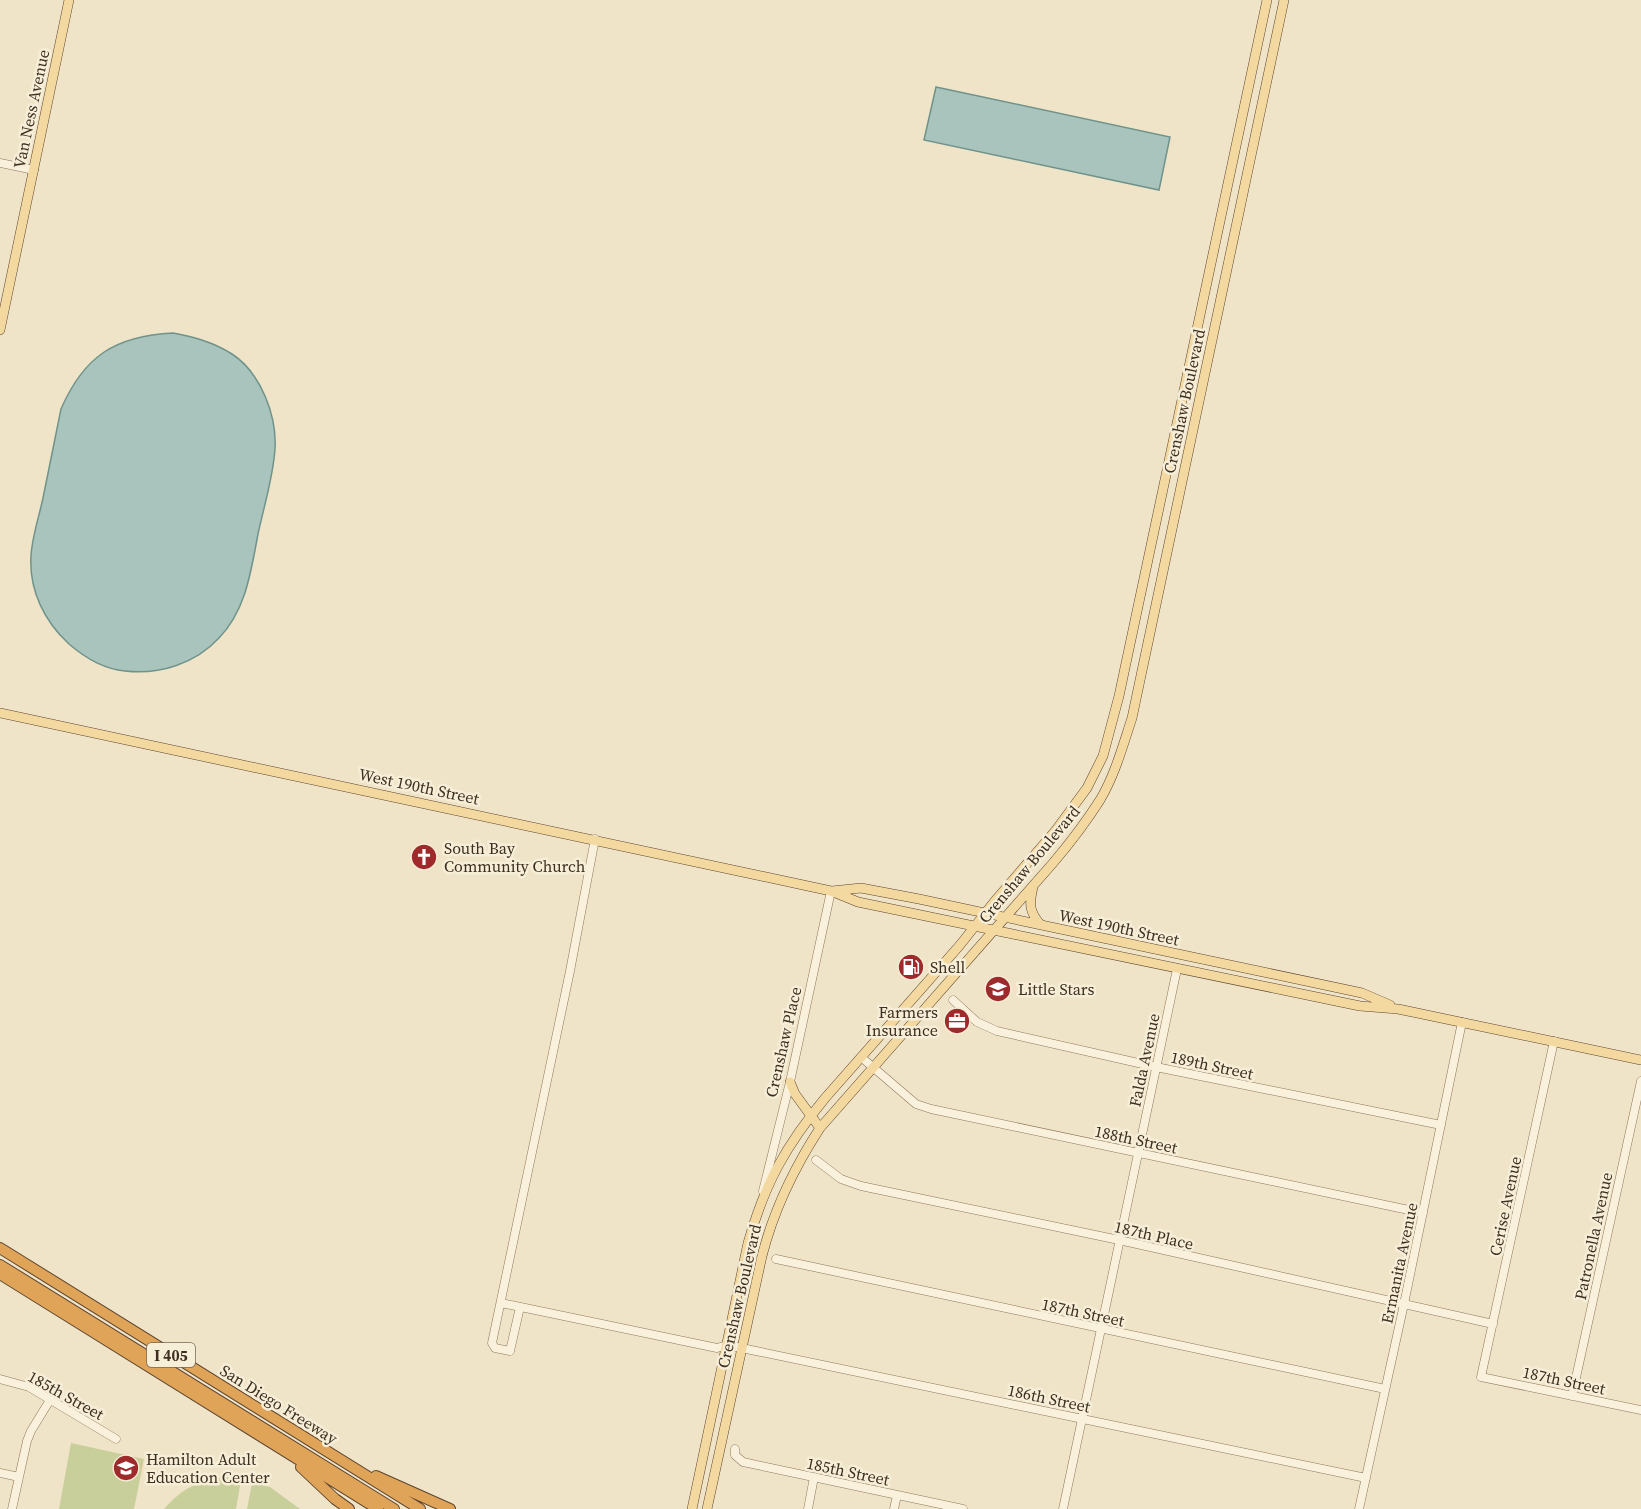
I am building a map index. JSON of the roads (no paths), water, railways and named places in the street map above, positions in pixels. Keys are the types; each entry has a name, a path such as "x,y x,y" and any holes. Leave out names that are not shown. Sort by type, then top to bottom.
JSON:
{"highway":[{"name":"San Diego Freeway","path":"0,1248 420,1509"},
{"path":"0,1265 394,1509"},
{"name":"I 405","path":"0,1274 378,1509"},
{"path":"283,1450 335,1499 349,1509"},
{"path":"342,1462 450,1509"}],"main road":[{"name":"Van Ness Avenue","path":"0,330 69,0"},
{"name":"Crenshaw Boulevard","path":"692,1509 748,1243 761,1200 779,1160 810,1116 1051,837 1087,788 1102,756 1119,696 1267,0"},
{"name":"Crenshaw Boulevard","path":"707,1509 771,1223 794,1170 820,1128 1080,830 1101,798 1117,762 1135,700 1284,0"},
{"path":"1119,696 1135,700"},
{"name":"West 190th Street","path":"0,713 595,839 831,891 858,902 1360,1006 1398,1008 1641,1060"},
{"path":"1034,883 1029,904 1033,917 1041,926"},
{"name":"West 190th Street","path":"831,891 861,888 1362,993 1398,1008"},
{"path":"790,1082 795,1094 820,1128"}],"street":[{"path":"0,163 34,170"},
{"path":"520,1307 510,1352 495,1348 492,1343 570,971 595,839"},
{"name":"Crenshaw Place","path":"761,1200 790,1082 831,891"},
{"name":"Falda Avenue","path":"1063,1509 1177,969"},
{"name":"189th Street","path":"953,1000 977,1023 986,1027 1156,1067 1442,1125"},
{"name":"Ermanita Avenue","path":"1359,1509 1462,1022"},
{"name":"Cerise Avenue","path":"1481,1377 1554,1041"},
{"name":"188th Street","path":"861,1057 916,1104 931,1109 1423,1213"},
{"name":"Patronella Avenue","path":"1572,1396 1641,1082"},
{"name":"187th Place","path":"816,1161 841,1179 861,1186 1119,1240 1493,1324"},
{"name":"187th Street","path":"776,1258 1101,1330 1385,1389"},
{"name":"186th Street","path":"501,1303 717,1348 727,1346 742,1348 1366,1478"},
{"name":"187th Street","path":"1481,1377 1641,1410"},
{"name":"185th Street","path":"0,1379 29,1387 116,1439"},
{"path":"12,1509 31,1431 50,1400"},
{"name":"185th Street","path":"735,1449 735,1455 743,1462 963,1509"},
{"path":"0,1473 19,1476"},
{"path":"808,1509 814,1477"},
{"path":"894,1509 897,1495"}],"water":[{"path":"936,87 1170,137 1159,190 924,140"},
{"path":"173,333 218,346 232,354 251,372 265,396 273,423 275,449 272,471 250,576 236,615 228,627 199,655 176,666 138,672 117,670 95,662 69,644 45,615 36,593 31,569 33,542 61,409 80,375 91,362 118,344 152,335"}],"place":[{"name":"South Bay Community Church","path":"424,857"},
{"name":"Shell","path":"911,967"},
{"name":"Little Stars","path":"998,989"},
{"name":"Farmers Insurance","path":"957,1021"},
{"name":"Hamilton Adult Education Center","path":"126,1468"}]}
